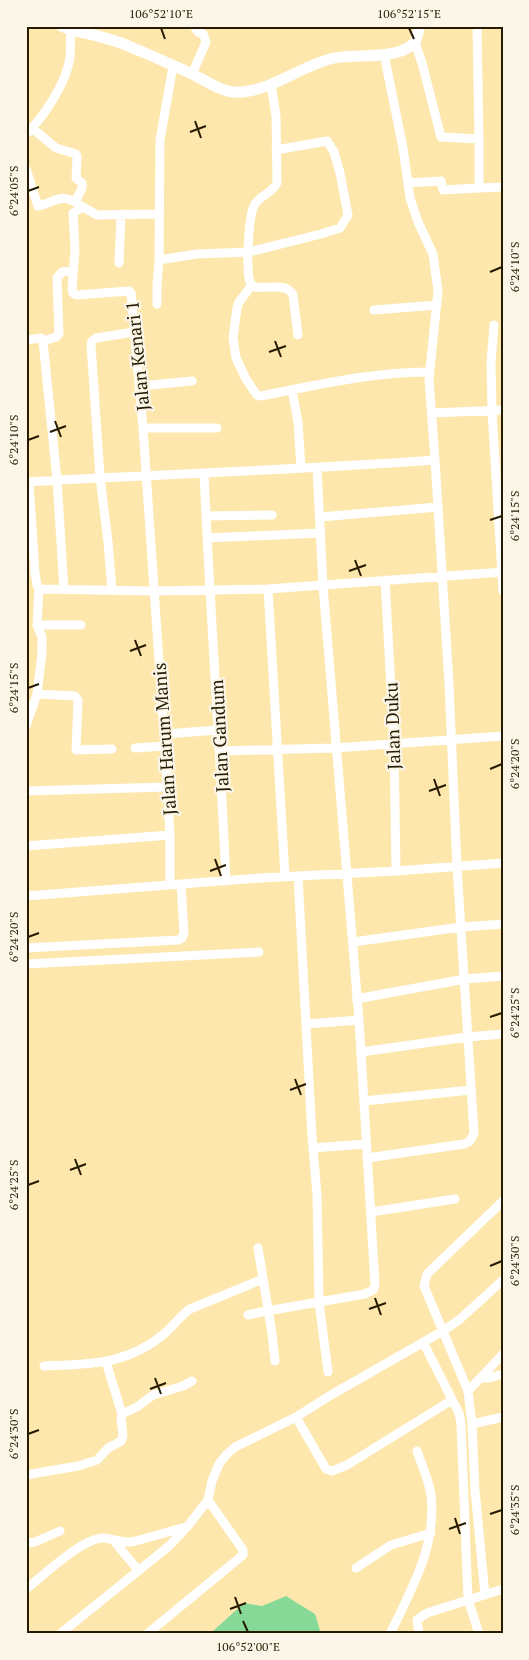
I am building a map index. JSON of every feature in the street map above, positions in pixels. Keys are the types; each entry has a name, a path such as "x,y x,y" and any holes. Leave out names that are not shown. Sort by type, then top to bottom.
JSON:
{"street":[{"path":"192,74 206,42 203,34 198,32 194,26"},
{"path":"420,26 415,43 441,138 479,139"},
{"path":"477,26 479,188"},
{"path":"26,340 40,338 43,341 56,337 59,334 56,278 62,272 73,272 75,232 73,213 79,204 82,188 82,183 76,178 77,157 76,154 56,148 29,131 45,111 66,70 70,56 68,28 130,46 223,90 238,93 253,91 312,65 333,58 384,54 403,50 415,43"},
{"path":"367,1158 464,1144 470,1141 474,1133 429,372 438,291 436,265 414,210 384,54"},
{"path":"158,304 156,285 159,260 160,140 173,66"},
{"path":"252,285 250,281 248,235 254,205 261,196 275,186 276,182 276,116 271,84"},
{"path":"159,260 197,254 249,252 274,247 340,228 348,215 340,173 334,152 327,141 276,150"},
{"path":"26,169 38,206 55,199 68,198 97,215 159,214"},
{"path":"408,183 439,181 442,182 443,190 503,187"},
{"path":"119,263 121,214"},
{"name":"Jalan Kenari 1","path":"73,272 72,289 76,295 129,291 131,293 144,428 146,475"},
{"path":"252,285 266,288 286,287 291,290 298,335"},
{"path":"252,285 239,302 233,338 236,358 246,379 257,395 261,396 323,382 363,376 429,372"},
{"path":"374,310 437,305"},
{"path":"494,325 491,362 492,411 503,591"},
{"path":"112,590 100,477 92,341 96,338 134,332"},
{"path":"43,341 57,480 64,590"},
{"path":"140,386 192,381"},
{"path":"292,390 298,422 301,468"},
{"path":"432,413 503,410"},
{"path":"144,428 217,428"},
{"path":"26,726 37,694 42,644 42,637 37,625 39,589 31,573 28,482 100,477 317,468 435,460"},
{"path":"248,1315 365,1294 373,1290 376,1285 359,1020 323,586 317,468"},
{"name":"Jalan Gandum","path":"204,473 226,881"},
{"name":"Jalan Harum Manis","path":"146,475 168,787 170,884"},
{"path":"320,517 438,507"},
{"path":"206,516 272,515"},
{"path":"207,538 321,532"},
{"path":"39,589 209,591 268,589 502,572"},
{"name":"Jalan Duku","path":"385,580 394,743 396,871"},
{"path":"268,589 285,876"},
{"path":"37,625 81,625"},
{"path":"37,694 76,696 78,698 77,751 112,749"},
{"path":"164,734 219,730"},
{"path":"220,750 335,748 503,736"},
{"path":"135,748 165,746"},
{"path":"26,791 168,787"},
{"path":"26,846 170,835"},
{"path":"26,896 285,876 396,871 503,863"},
{"path":"298,876 317,1195 319,1302 328,1372"},
{"path":"26,948 178,940 182,938 184,933 180,885"},
{"path":"353,942 461,927 503,924"},
{"path":"26,964 259,952"},
{"path":"356,999 465,979 503,976"},
{"path":"306,1024 359,1020"},
{"path":"361,1052 467,1037 503,1034"},
{"path":"364,1101 470,1090"},
{"path":"313,1148 366,1144"},
{"path":"371,1212 455,1199"},
{"path":"485,1595 468,1391 424,1286 428,1274 503,1201"},
{"path":"258,1248 274,1361"},
{"path":"44,1366 116,1361 143,1349 165,1333 190,1309 263,1280"},
{"path":"60,1634 169,1546 187,1527 208,1500 212,1481 219,1464 226,1455 249,1440 296,1417 443,1331 459,1320 503,1280"},
{"path":"423,1342 459,1413 461,1423 468,1599 478,1634"},
{"path":"468,1391 503,1354"},
{"path":"26,1476 83,1465 97,1460 108,1448 117,1444 122,1439 122,1414 106,1362"},
{"path":"481,1378 503,1374"},
{"path":"122,1414 144,1404 153,1395 183,1386 192,1381"},
{"path":"296,1417 326,1469 332,1472 359,1458 452,1400"},
{"path":"472,1424 503,1417"},
{"path":"390,1634 418,1576 431,1533 431,1494 417,1451"},
{"path":"147,1634 242,1555 243,1550 208,1500"},
{"path":"26,1589 81,1546 104,1538 114,1541 132,1542 187,1527"},
{"path":"26,1543 35,1542 60,1531"},
{"path":"356,1568 391,1545 431,1533"},
{"path":"114,1541 138,1570"},
{"path":"419,1634 417,1620 421,1616 503,1589"}],"green space":[{"path":"286,1596 315,1614 321,1634 215,1634 213,1631 244,1603 262,1606"}]}
